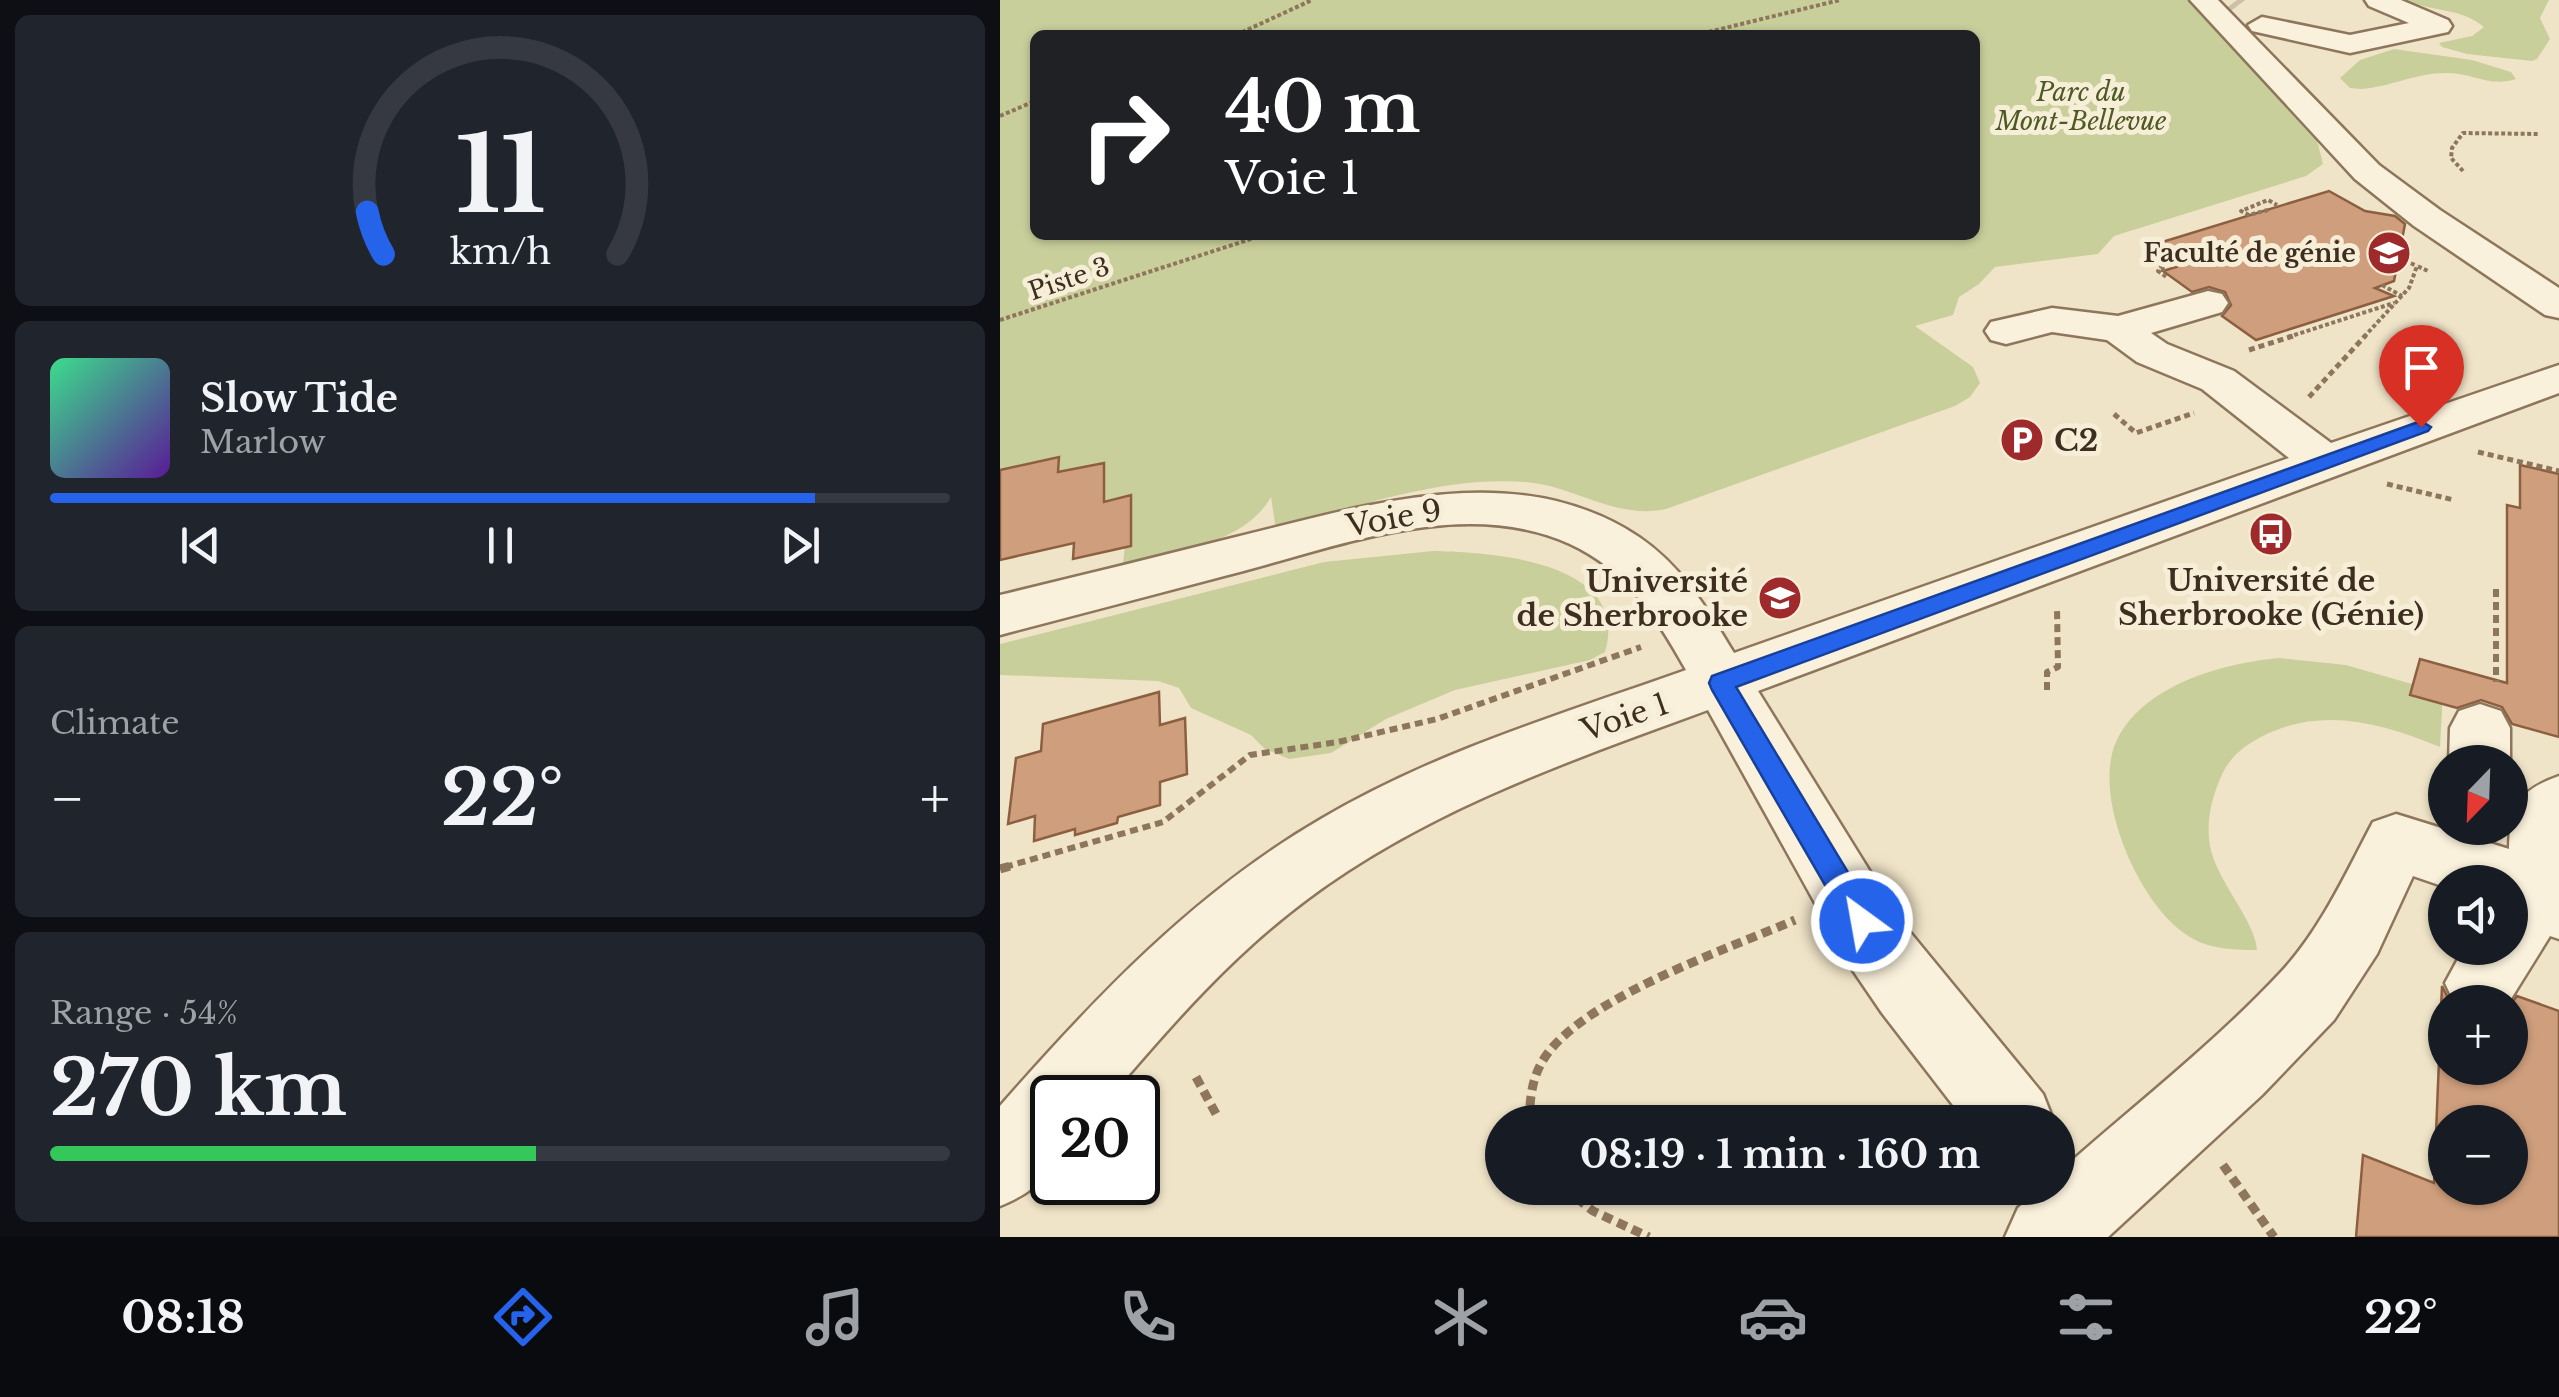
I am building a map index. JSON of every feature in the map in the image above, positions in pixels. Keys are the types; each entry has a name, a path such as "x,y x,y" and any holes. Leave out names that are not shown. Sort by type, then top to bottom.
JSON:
{"lane":[{"path":"2233,14 2350,44 2438,26 2378,0"},
{"path":"2233,14 2302,17"},
{"path":"2233,14 2368,172 2427,218 2559,306"},
{"path":"2006,331 2052,320 2135,341 2218,380 2325,462"},
{"path":"2135,341 2227,328"},
{"name":"Voie 1","path":"1081,1075 1196,953 1247,908 1318,854 1388,814 1484,769 2559,378"},
{"name":"Voie 9","path":"1000,616 1379,517 1460,508 1510,510 1582,528 1616,544 1640,561 1672,599 1875,943 1906,989 2001,1105"},
{"path":"2525,865 2542,820 2559,803"},
{"path":"2075,1195 2235,1068 2308,996 2352,931 2396,842 2434,865"},
{"path":"1000,1166 1030,1131"}],"path":[{"path":"1247,30 1312,0"},
{"path":"1717,30 1840,0"},
{"path":"1000,116 1030,103"},
{"path":"2463,171 2451,158 2452,148 2463,133 2538,134"},
{"path":"2268,210 2249,216 2242,211 2268,200 2277,206"},
{"name":"Piste 3","path":"1000,320 1248,240"},
{"path":"2166,276 2158,271 2165,269 2146,256 2152,254 2173,265"},
{"path":"2398,258 2432,272"},
{"path":"2304,401 2410,288 2417,266"},
{"path":"2382,285 2402,296"},
{"path":"2227,328 2396,303"},
{"path":"2114,414 2136,434 2204,411"},
{"path":"2486,454 2559,471"},
{"path":"2380,483 2454,500"},
{"path":"2485,723 2496,588"},
{"path":"2047,690 2047,672 2058,667 2057,596"},
{"path":"1000,869 1163,822 1250,755 1392,732 1639,646 1650,651"},
{"path":"1529,1105 1537,1072 1553,1044 1572,1024 1613,1000 1777,928"},
{"path":"1196,1078 1216,1114"},
{"path":"2217,1157 2274,1237"},
{"path":"1585,1205 1649,1237"}],"green space":[{"name":"Parc du Mont-Bellevue","path":"1000,0 2188,0 2316,136 2323,164 2306,176 2114,236 2098,254 1995,267 1959,297 1953,315 1915,326 1973,367 1980,383 1970,397 1955,406 1666,509 1629,510 1543,484 1493,481 1399,495 1276,530 1271,497 1259,513 1225,536 1123,564 1130,496 1104,501 1104,463 1058,473 1058,457 1000,470"},
{"path":"2407,0 2549,0 2540,18 2550,39 2532,61 2467,54 2439,43 2472,36 2484,27 2466,16"},
{"path":"2394,49 2472,60 2511,72 2516,79 2498,82 2455,73 2435,74 2361,89 2350,88 2340,78 2360,60"},
{"path":"1433,551 1520,559 1578,580 1598,598 1608,622 1605,652 1590,660 1455,690 1386,719 1331,753 1289,759 1265,749 1251,735 1191,708 1179,688 1158,681 1000,675 1000,644 1324,562"},
{"path":"2279,658 2346,665 2443,693 2440,745 2377,726 2334,720 2291,725 2240,751 2217,787 2209,837 2214,860 2255,938 2257,950 2238,950 2192,938 2167,918 2151,897 2136,873 2115,818 2110,764 2116,742 2128,722 2164,692 2210,672"}],"building":[{"path":"2329,191 2365,211 2395,216 2405,224 2394,281 2375,288 2394,296 2256,340 2222,316 2231,305 2225,292 2209,287 2192,292 2163,271 2176,267 2146,247"},
{"path":"1059,457 1058,472 1104,463 1104,502 1131,495 1131,546 1073,559 1074,543 1000,560 1000,470"},
{"path":"2520,465 2559,474 2559,737 2512,724 2502,707 2481,700 2457,708 2410,695 2420,659 2507,683 2507,505 2520,508"},
{"path":"1159,692 1160,725 1185,718 1187,774 1160,782 1160,805 1075,835 1075,829 1034,841 1035,816 1008,824 1016,758 1041,751 1043,724"},
{"path":"2528,1000 2559,1011 2559,1237 2356,1237 2363,1155 2428,1181 2428,1205 2528,1205 2528,1105 2437,1105 2438,1085 2528,1085"}],"tunnel":[{"path":"2237,0 2240,4"}],"place":[{"name":"Faculté de génie","path":"2389,253"},
{"name":"C2","path":"2022,440"},
{"name":"Université de Sherbrooke (Génie)","path":"2271,534"},
{"name":"Université de Sherbrooke","path":"1780,598"}],"route":[{"path":"1862,921 1721,683 2421,427"}]}
